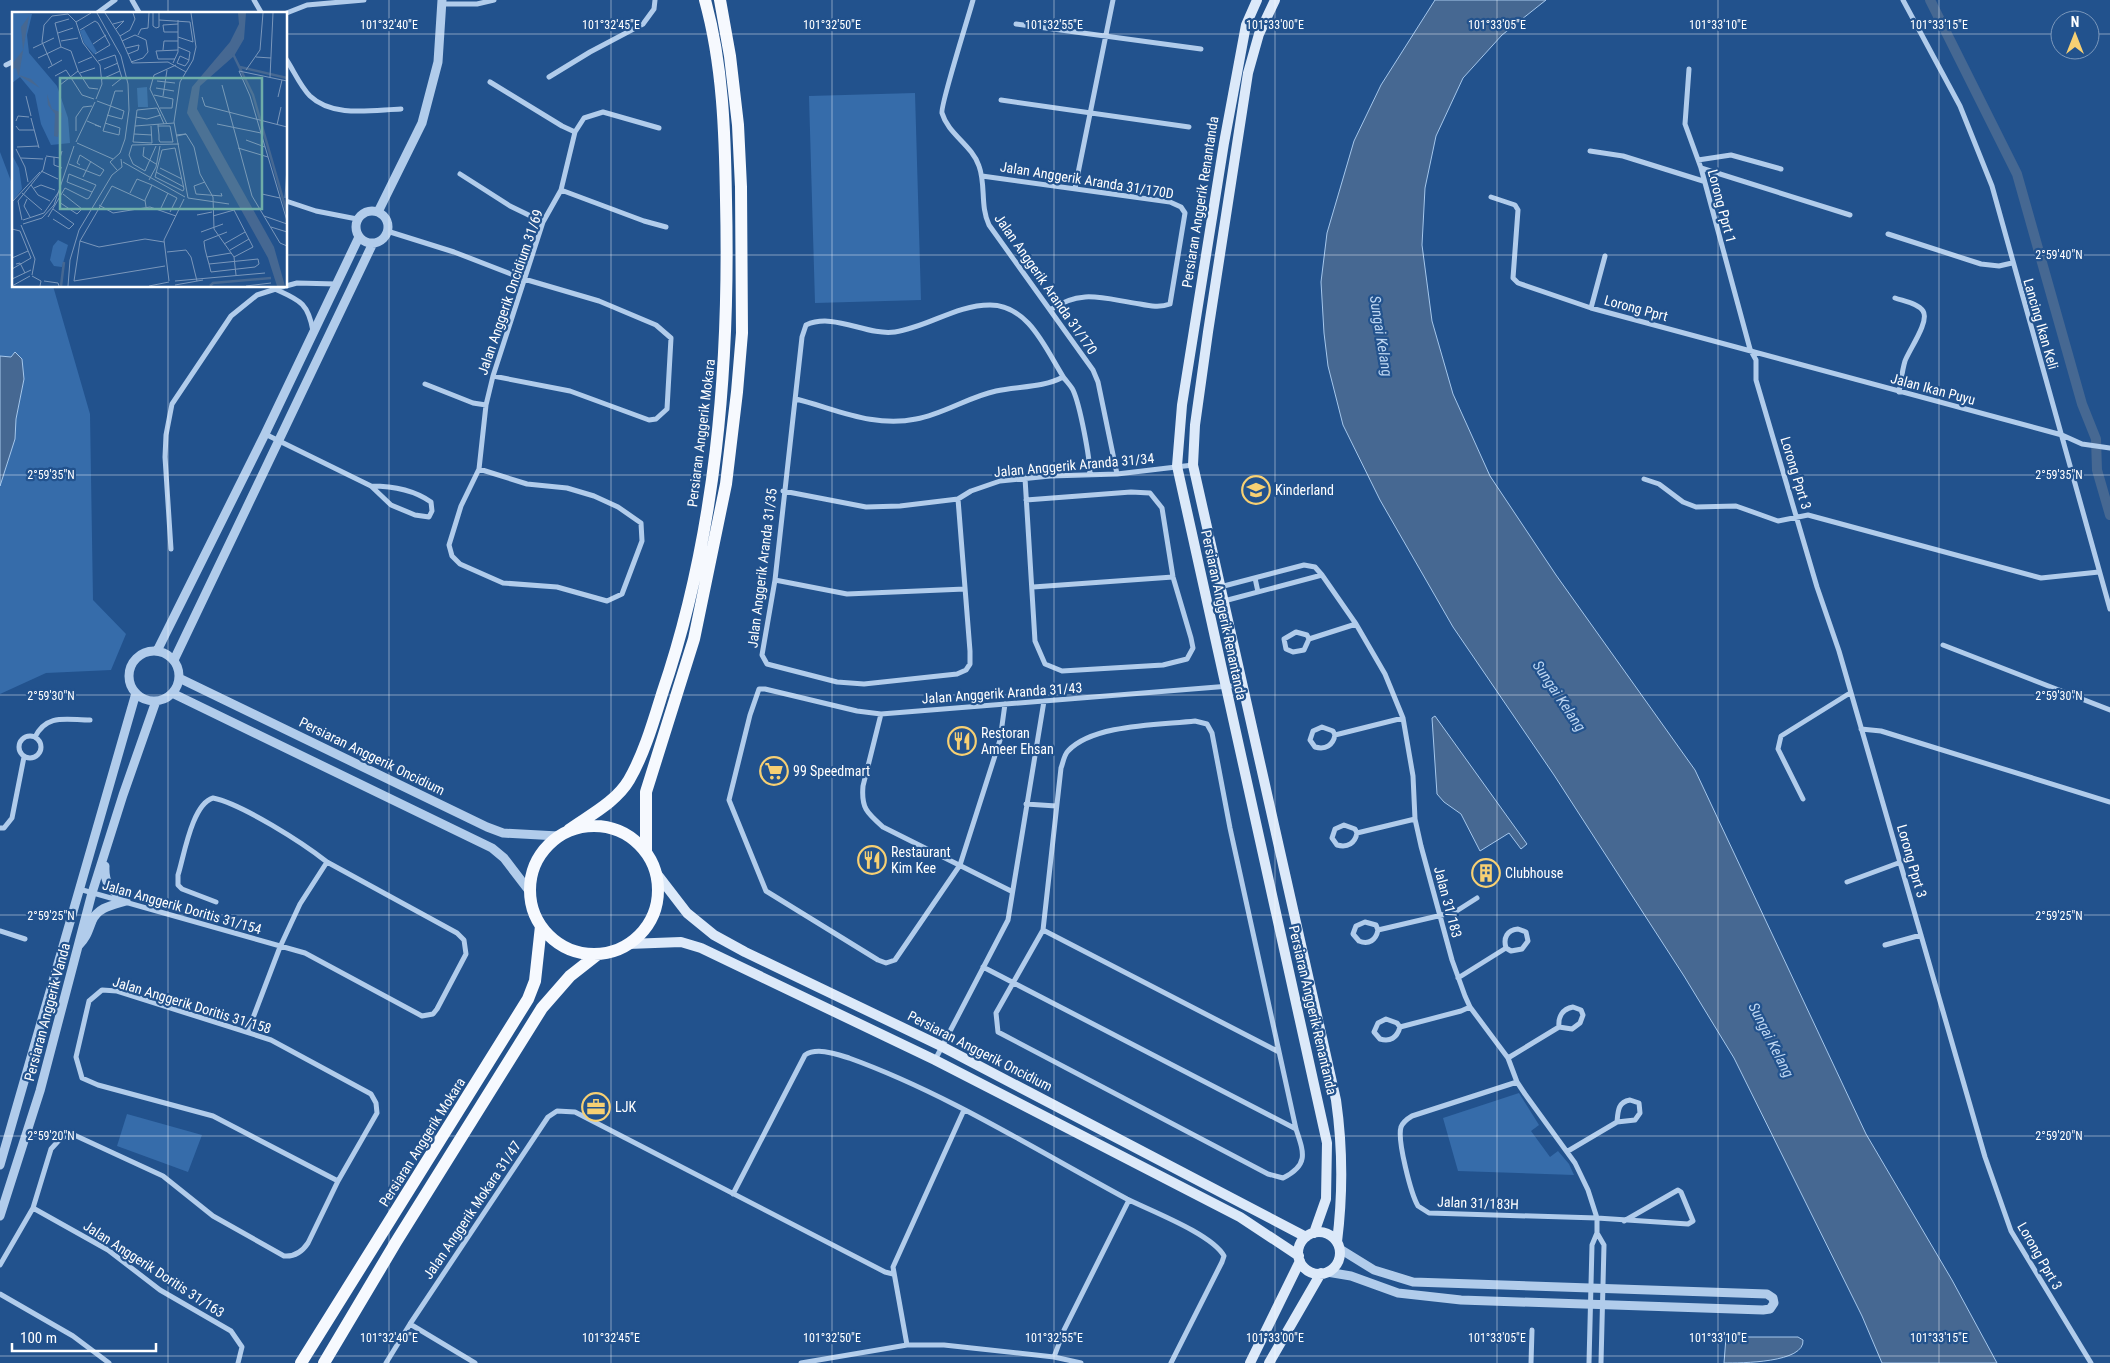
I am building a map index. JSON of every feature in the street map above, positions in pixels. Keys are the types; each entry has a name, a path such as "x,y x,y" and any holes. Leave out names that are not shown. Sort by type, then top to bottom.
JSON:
{"main road":[{"name":"Persiaran Anggerik Mokara","path":"563,833 619,794 639,759 682,634 713,475 727,333 727,244 724,126 717,58 705,0"},
{"path":"646,851 646,792 694,640 726,484 737,392 742,333 741,187 738,125 730,56 720,0"},
{"name":"Persiaran Anggerik Renantanda","path":"1257,0 1246,24 1235,76 1182,405 1177,466 1327,1143 1326,1199 1310,1235"},
{"name":"Persiaran Anggerik Renantanda","path":"1275,0 1259,34 1248,73 1208,332 1195,425 1193,465 1222,601 1336,1100 1342,1143 1338,1245"},
{"path":"324,1363 396,1242 542,1008 570,976 598,954 628,944 641,935 651,921 657,906 659,890 657,874 646,851 628,834 606,826 563,833 546,847 536,861 531,876 530,892 533,910 541,926 552,938 566,947 581,953 598,954"},
{"name":"Persiaran Anggerik Oncidium","path":"657,874 687,914 714,935 745,952 941,1046 1310,1235"},
{"name":"Persiaran Anggerik Mokara","path":"301,1363 528,999 535,981 541,926"},
{"name":"Persiaran Anggerik Oncidium","path":"628,944 682,942 701,948 935,1060 1240,1217 1300,1259"},
{"path":"1250,1363 1300,1259 1300,1246 1310,1235 1327,1234 1338,1245 1338,1262 1324,1272 1269,1363"},
{"path":"1300,1259 1311,1272 1324,1272"}],"street":[{"path":"99,12 115,0"},
{"path":"132,0 139,12"},
{"path":"254,0 261,12"},
{"path":"288,12 307,5 364,0"},
{"path":"378,212 422,122 438,62 442,2 477,4 494,0"},
{"path":"550,77 590,52 643,24 654,8 655,0"},
{"name":"Jalan Anggerik Aranda 31/170","path":"973,0 949,85 943,99 941,112 951,127 972,150 982,176 983,205 988,225 1085,357 1098,382 1117,474"},
{"path":"1075,188 1113,0"},
{"name":"Lancing Ikan Keli","path":"1903,0 1960,106 1992,186 2012,264 2110,608"},
{"path":"1016,24 1202,49"},
{"path":"6,65 12,62"},
{"path":"288,62 309,95 330,107 353,111 401,108"},
{"name":"Lorong Pprt 1","path":"1690,69 1684,124 1701,168 1750,349"},
{"path":"490,82 553,121 575,132 584,118 603,112 659,128"},
{"path":"1001,100 1189,127"},
{"name":"Jalan Anggerik Oncidium 31/69","path":"478,470 526,484 567,488 618,507 635,517 641,523 642,541 622,594 607,601 557,586 503,583 460,564 452,556 450,545 461,506 478,470 486,405 493,376 543,222 561,190 575,132"},
{"path":"1590,151 1623,156 1703,181"},
{"path":"1698,160 1736,155 1782,169"},
{"path":"1701,168 1850,215"},
{"path":"460,174 510,206 543,222"},
{"name":"Jalan Anggerik Aranda 31/170D","path":"982,176 1170,202 1181,207 1185,213 1170,304 1156,306 1084,296 1067,300 1050,310"},
{"path":"561,190 644,221 666,227"},
{"name":"Lorong Pprt","path":"1491,197 1515,205 1518,210 1517,252 1513,278 1518,283 1591,308 1750,349"},
{"path":"288,202 316,212 357,219 368,211 378,212 386,220 387,231 382,239 373,243 365,242 356,231 357,219"},
{"path":"387,231 454,252 524,279 599,301 656,324 666,331 671,338 667,409 656,419 649,420 570,391 493,376"},
{"path":"1888,234 1981,264 1999,266 2012,264"},
{"path":"158,651 359,237"},
{"path":"174,660 158,651 141,655 130,669 131,686 136,693 148,700 156,701 172,693 179,678 174,660 277,440 373,243"},
{"path":"1591,308 1605,256"},
{"path":"288,286 336,284"},
{"path":"170,549 165,457 166,435 172,404 231,316 245,302 274,288 301,301 310,313 313,332"},
{"path":"1895,298 1916,305 1923,310 1925,315 1922,326 1905,362 1899,392"},
{"name":"Jalan Anggerik Aranda 31/35","path":"958,499 970,651 970,664 966,670 947,676 850,684 767,664 762,655 775,580 783,491 796,399 803,330 806,325 820,321 873,331 894,332 972,306 1005,307 1014,311 1028,326 1054,358 1063,377"},
{"name":"Jalan Ikan Puyu","path":"1750,349 1899,392 2062,435 2082,444 2110,448"},
{"name":"Lorong Pprt 3","path":"1750,349 1756,360 1756,380 1922,935 1985,1157 2010,1231 2091,1363"},
{"path":"796,399 862,419 878,421 917,419 981,395 1053,382 1063,377 1073,390 1090,462 1090,475"},
{"path":"425,384 473,403 486,405"},
{"path":"265,434 371,486 391,505 415,516 429,517 432,511 431,502 422,496 387,486 371,486"},
{"name":"Jalan Anggerik Aranda 31/34","path":"783,491 866,507 900,506 958,499 992,483 1025,478 1117,474 1193,465"},
{"path":"1025,478 1026,500 1033,587 1035,641 1045,664 1062,671 1163,665 1186,659 1193,648 1173,578 1162,508 1150,493 1131,492 1026,500"},
{"path":"1644,479 1659,484 1683,502 1696,507 1736,506 1778,521 1808,515 2041,578 2099,572"},
{"path":"1219,587 1304,565 1315,567 1322,575 1222,601"},
{"name":"Jalan 31/183","path":"1322,575 1356,624 1385,674 1403,718 1413,776 1415,819 1458,978 1470,1007 1508,1058 1518,1082 1568,1151 1588,1190 1597,1218 1598,1233"},
{"path":"1033,587 1173,578"},
{"path":"1255,578 1258,592"},
{"path":"775,580 847,594 965,589"},
{"path":"1309,639 1307,635 1296,632 1287,635 1284,644 1289,651 1299,652 1304,650 1309,639 1356,624"},
{"path":"1943,646 2110,710"},
{"name":"Persiaran Anggerik Oncidium","path":"179,678 487,827 503,833 563,833"},
{"name":"Jalan Anggerik Aranda 31/43","path":"960,865 895,960 890,962 878,960 766,892 729,800 759,689 856,711 881,714 1242,685"},
{"name":"Persiaran Anggerik Vanda","path":"0,1165 78,888 136,693"},
{"path":"172,693 492,848 509,863 530,892"},
{"path":"1803,799 1778,749 1781,736 1850,693"},
{"name":"Persiaran Anggerik Vanda","path":"0,1216 40,1091 92,893 106,854 123,795 156,701"},
{"path":"935,1060 1008,920 1011,891 1044,701"},
{"path":"960,865 1000,740 1005,704"},
{"path":"881,714 863,786 862,796 866,813 883,827 1011,891"},
{"path":"1335,735 1403,718"},
{"path":"35,737 40,728 50,721 90,720"},
{"path":"1195,721 1207,724 1212,732 1230,828 1296,1129 1303,1150 1303,1158 1300,1164 1283,1178 1260,1170 998,1032 996,1013 1043,930 1061,768 1067,751 1079,742 1120,729 1195,721"},
{"path":"1322,727 1333,731 1335,735 1330,746 1325,748 1316,747 1310,740 1313,731 1322,727"},
{"path":"1861,729 1881,731 2110,802"},
{"path":"0,828 4,828 12,818 24,758 18,750 21,740 30,736 35,737 39,741 40,753 36,757 24,758"},
{"path":"216,902 182,889 178,885 178,875 195,818 201,805 206,800 213,798 229,802 308,848 327,862 300,904 280,947 248,1031"},
{"path":"1026,804 1056,806"},
{"path":"1357,833 1415,819"},
{"path":"1344,825 1355,829 1357,833 1352,844 1347,846 1337,844 1332,838 1335,829 1344,825"},
{"path":"106,854 106,883 110,890 126,901"},
{"name":"Jalan Anggerik Doritis 31/154","path":"78,888 305,953 418,1016 433,1014 466,954 466,946 460,936 327,862"},
{"path":"1847,882 1900,862"},
{"path":"1378,930 1376,925 1365,922 1356,926 1353,934 1358,941 1368,943 1373,940 1378,930 1455,912 1477,898"},
{"path":"78,946 87,938 95,915 103,909 126,901"},
{"path":"1518,928 1526,932 1528,941 1522,949 1511,951 1506,948 1506,936 1509,932 1518,928"},
{"path":"1043,930 1279,1052"},
{"path":"0,931 25,939"},
{"path":"1885,945 1922,935"},
{"path":"1458,978 1506,948"},
{"path":"983,967 1296,1129"},
{"name":"Jalan Anggerik Doritis 31/158","path":"102,990 117,991 248,1031 271,1040 371,1094 377,1107 375,1117 338,1181 213,1116 87,1081 78,1072 76,1058 87,1007 92,996 102,990"},
{"path":"1400,1027 1397,1023 1386,1019 1378,1023 1374,1032 1380,1039 1390,1040 1394,1038 1400,1027 1461,1012 1470,1007"},
{"path":"1508,1058 1559,1027 1565,1029 1577,1027 1582,1019 1581,1010 1573,1007 1564,1010 1558,1021 1559,1027"},
{"path":"733,1194 805,1055 808,1052 830,1053 848,1058 889,1074 964,1110 1129,1200 1214,1242 1224,1256 1171,1363"},
{"name":"Jalan 31/183H","path":"1518,1082 1412,1116 1405,1121 1402,1126 1401,1140 1415,1201 1422,1210 1429,1213 1597,1218"},
{"path":"1568,1151 1617,1122 1635,1120 1640,1113 1639,1104 1630,1100 1622,1104 1618,1108 1617,1122"},
{"path":"907,1345 893,1274 895,1260 964,1110"},
{"name":"Jalan Anggerik Mokara 31/47","path":"386,1363 548,1117 557,1111 575,1112 885,1272 893,1274"},
{"path":"0,1265 33,1208 55,1142 67,1135 81,1137 163,1176 213,1216 284,1256 294,1256 308,1243 338,1181"},
{"path":"1597,1218 1624,1221 1688,1224 1694,1221 1681,1192 1678,1190 1624,1221"},
{"path":"1054,1357 1064,1330 1129,1200"},
{"name":"Jalan Anggerik Doritis 31/163","path":"33,1208 108,1250 160,1290 231,1330 242,1346 238,1363"},
{"path":"1589,1363 1592,1245 1598,1233"},
{"path":"1598,1233 1604,1245 1601,1363"},
{"path":"1324,1272 1351,1276 1398,1293 1461,1300 1764,1310 1770,1309 1774,1303 1767,1294 1413,1282 1374,1270 1338,1245"},
{"path":"1592,1258 1604,1258"},
{"path":"0,1294 73,1336 110,1363"},
{"path":"410,1324 475,1363"},
{"path":"1531,1363 1532,1330"},
{"path":"801,1363 907,1345 944,1345 1054,1357 1081,1363"}],"shaded area":[{"path":"915,93 921,300 815,303 809,96"},
{"path":"0,152 12,184 12,288 54,288 90,414 93,600 126,634 111,670 46,673 0,694"},
{"path":"1519,1093 1539,1125 1531,1131 1550,1157 1558,1151 1569,1164 1574,1175 1458,1171 1443,1118"},
{"path":"127,1114 202,1135 188,1172 117,1146"}],"water":[{"name":"Sungai Kelang","path":"1435,0 1546,0 1502,35 1463,78 1436,136 1425,188 1422,245 1432,321 1453,394 1490,476 1556,575 1695,770 1866,1134 1952,1280 1997,1363 1882,1363 1862,1316 1734,1058 1684,976 1554,775 1453,627 1380,500 1343,425 1328,366 1324,333 1321,282 1327,233 1354,141 1381,85"},
{"path":"15,352 22,359 24,379 16,419 15,439 0,486 0,356 11,357"},
{"path":"1435,716 1527,844 1521,849 1509,833 1480,851 1461,814 1444,802 1437,794 1432,718"},
{"path":"1726,1337 1798,1337 1803,1340 1801,1348 1783,1357 1757,1362 1724,1363"}],"waterway":[{"path":"1930,0 2017,174 2082,404 2096,439 2097,470 2110,515"}],"place":[{"name":"Kinderland","path":"1256,490"},
{"name":"Restoran Ameer Ehsan","path":"962,741"},
{"name":"99 Speedmart","path":"774,771"},
{"name":"Restaurant Kim Kee","path":"872,860"},
{"name":"Clubhouse","path":"1486,873"},
{"name":"LJK","path":"596,1107"}]}
